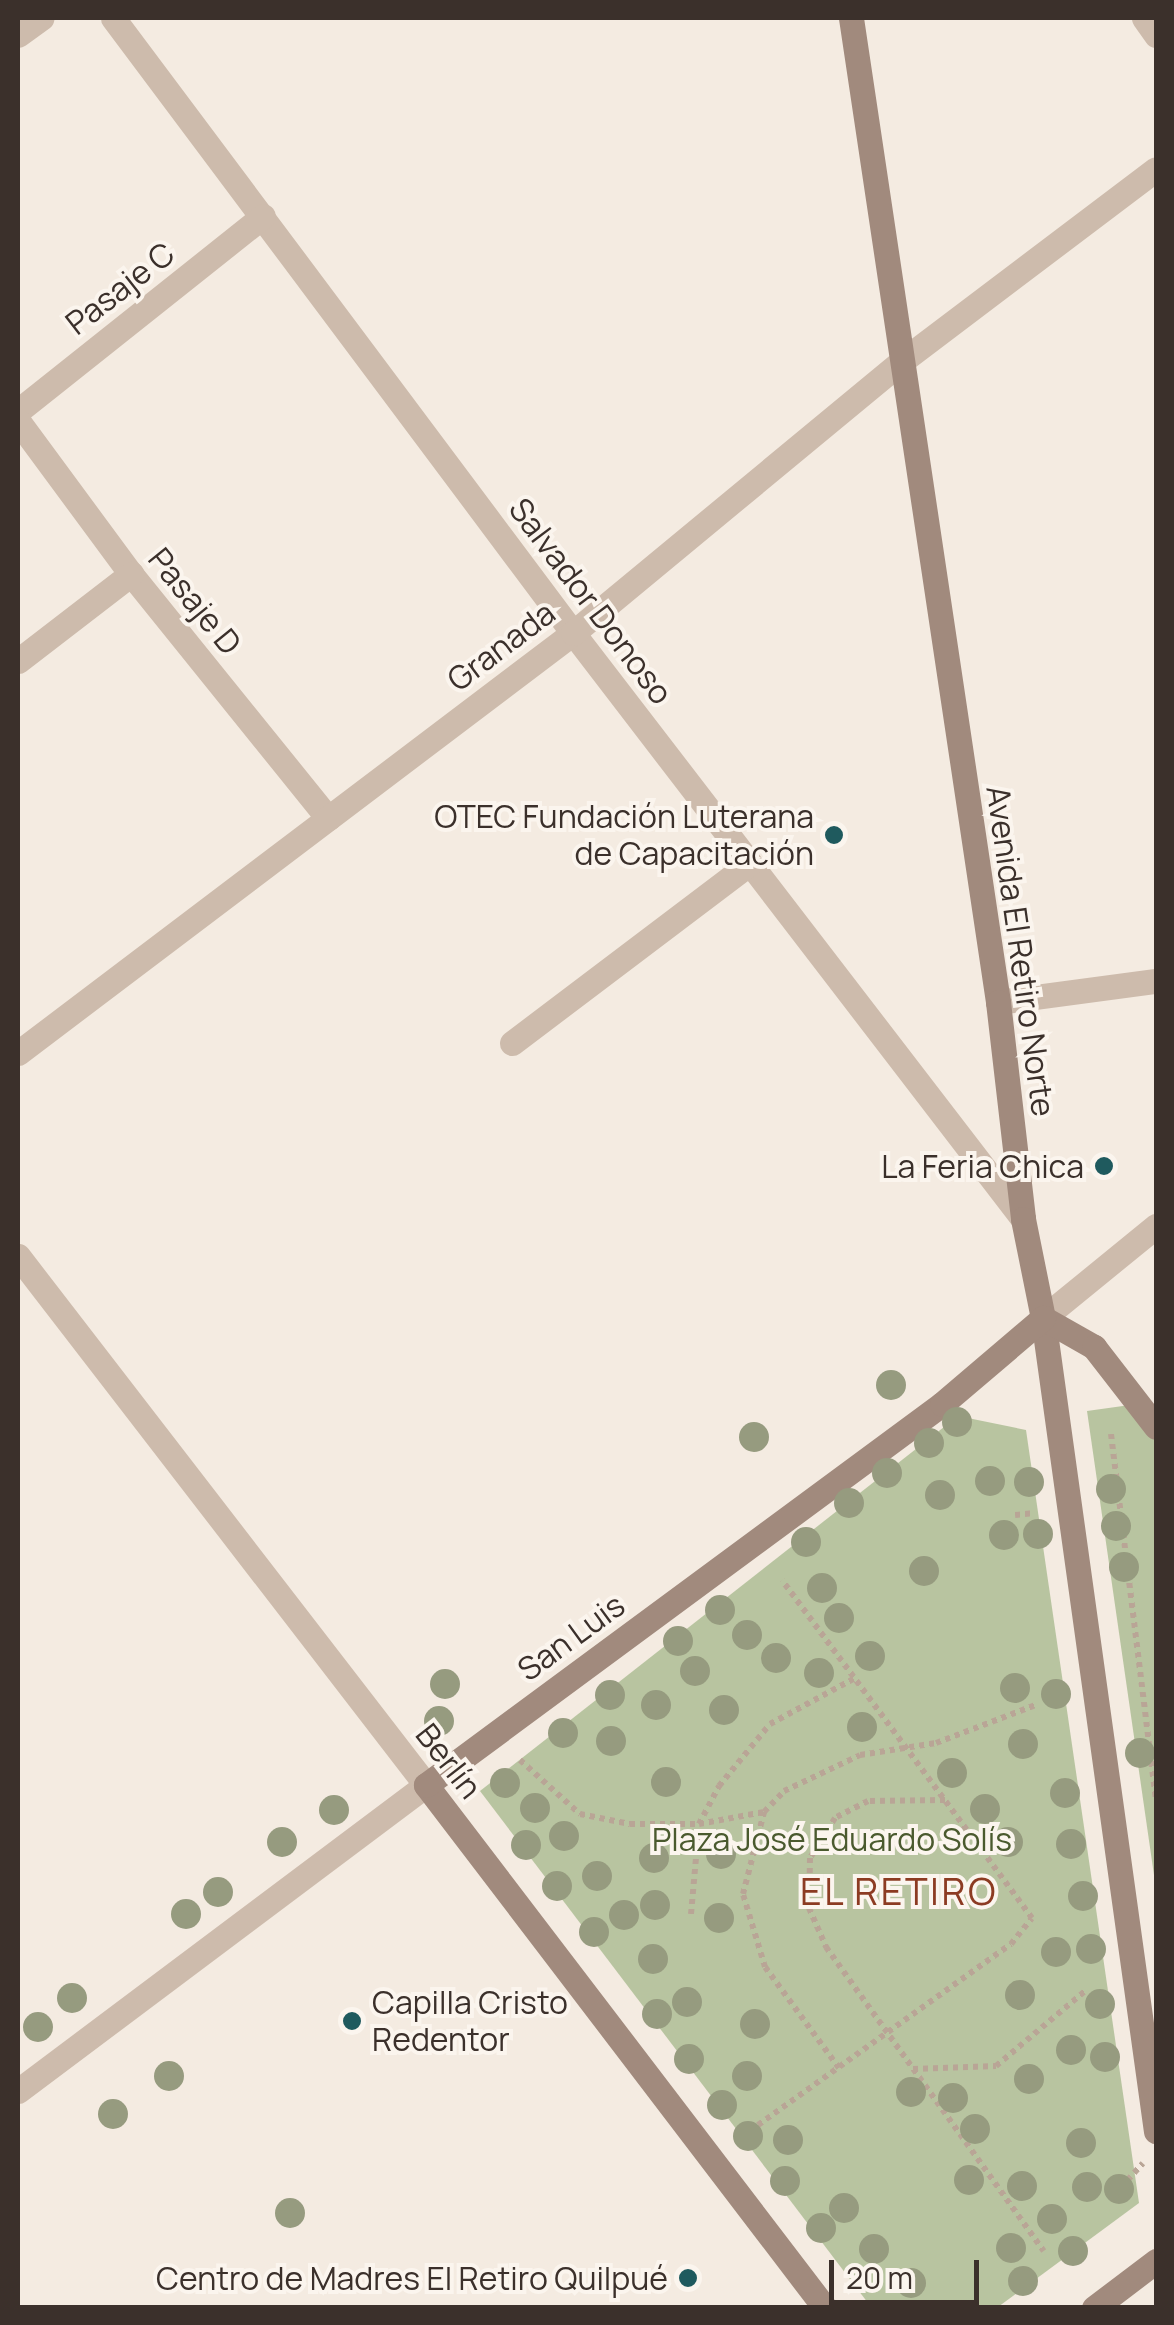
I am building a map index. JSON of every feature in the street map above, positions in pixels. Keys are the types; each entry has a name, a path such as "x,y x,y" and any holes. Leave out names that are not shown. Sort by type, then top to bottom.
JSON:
{"street":[{"path":"18,35 40,18"},
{"name":"Salvador Donoso","path":"113,18 574,633 1023,1219"},
{"name":"Avenida El Retiro Norte","path":"851,18 998,1002 1023,1219 1043,1318 1156,2131"},
{"path":"1144,18 1156,35"},
{"name":"Granada","path":"18,1053 574,633 902,362 1156,169"},
{"name":"Pasaje C","path":"18,411 263,216"},
{"name":"Pasaje D","path":"18,421 131,574 328,818"},
{"path":"18,660 131,574"},
{"path":"512,1043 750,863"},
{"path":"998,1002 1156,981"},
{"name":"San Luis","path":"18,2091 942,1404 1156,1226"},
{"name":"Berlín","path":"18,1256 825,2308"},
{"path":"1043,1318 1094,1347 1156,1426"},
{"path":"1094,2308 1156,2261"}],"path":[{"path":"1111,1430 1156,1800"},
{"path":"758,2125 1011,1944 1032,1918 782,1580"},
{"path":"691,1914 699,1824 719,1786 770,1724 854,1678"},
{"path":"839,2068 765,1967 743,1894 764,1812 784,1791 860,1756 974,1732 1038,1704"},
{"path":"495,1734 580,1814 630,1824 699,1824 764,1812"},
{"path":"945,1800 868,1801 835,1818 810,1858 809,1908 826,1947 1044,2251"},
{"path":"912,2069 996,2066 1086,1991"},
{"path":"1114,2195 1146,2160"}],"green space":[{"path":"1130,1405 1156,1441 1156,1889 1087,1411"},
{"name":"Plaza José Eduardo Solís","path":"958,1416 1026,1430 1139,2203 998,2307 871,2307 480,1791"}],"place":[{"name":"OTEC Fundación Luterana de Capacitación","path":"834,835"},
{"name":"La Feria Chica","path":"1104,1166"},
{"name":"Capilla Cristo Redentor","path":"352,2021"},
{"name":"Centro de Madres El Retiro Quilpué","path":"688,2278"}],"district":[{"name":"EL RETIRO","path":"899,1891"}]}
